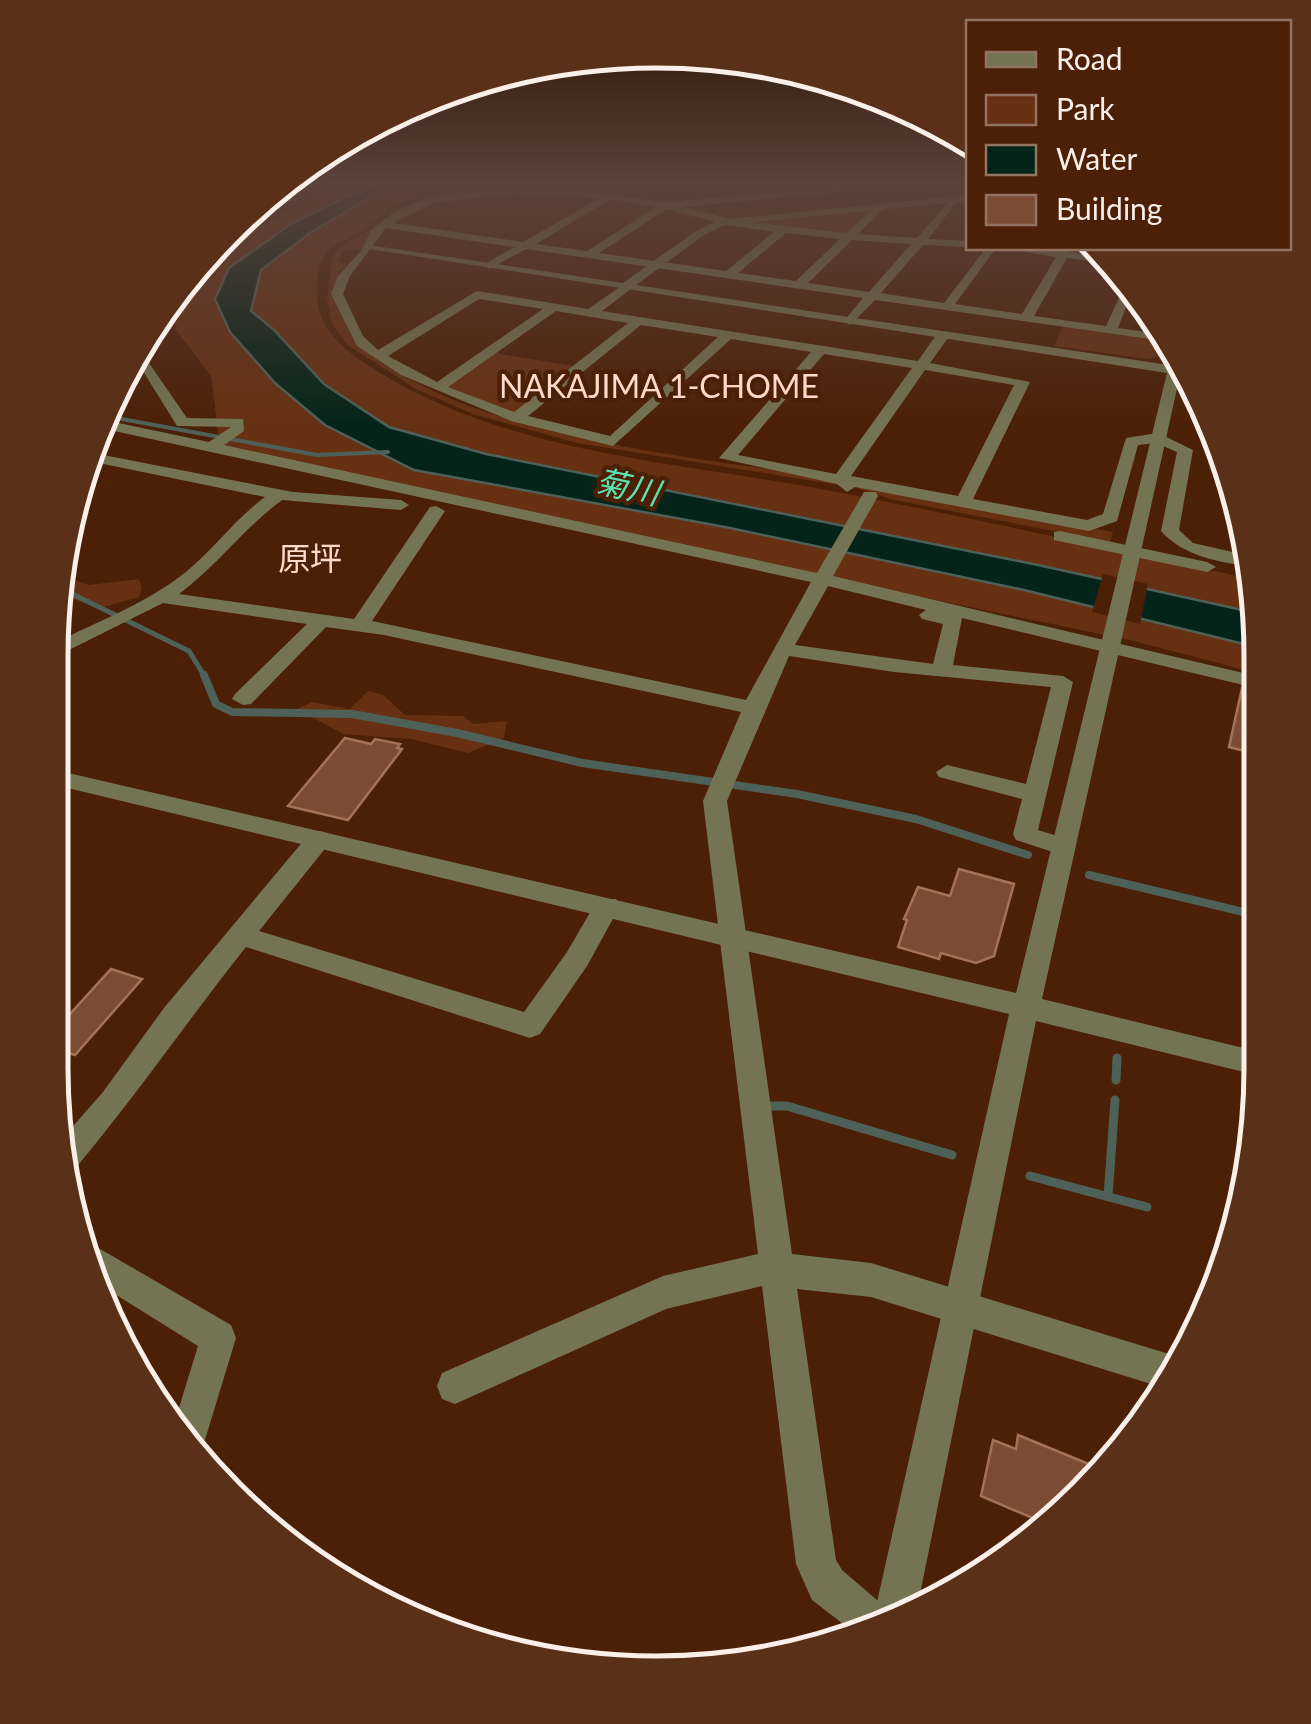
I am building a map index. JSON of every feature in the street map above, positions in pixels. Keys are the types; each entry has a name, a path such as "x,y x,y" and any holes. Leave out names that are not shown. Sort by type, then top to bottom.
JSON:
{"street":[{"path":"349,266 337,294 354,338 378,356 449,396 516,418 613,441 728,335"},
{"path":"493,266 942,335 1166,363"},
{"path":"591,313 654,266"},
{"path":"666,266 1148,336"},
{"path":"728,275 738,266"},
{"path":"799,285 818,266"},
{"path":"850,320 898,266"},
{"path":"948,307 978,266"},
{"path":"1026,318 1056,266"},
{"path":"378,356 476,295 1024,382 964,502"},
{"path":"1111,330 1123,300"},
{"path":"438,388 554,307"},
{"path":"516,418 638,321"},
{"path":"842,477 942,335"},
{"path":"821,349 727,458 1089,526 1111,517 1131,441 1158,438 1184,450 1170,531 1187,547 1235,558"},
{"path":"145,363 182,422 238,422 239,428 214,446"},
{"path":"897,1605 1014,1048 1108,643 1175,381"},
{"path":"114,426 214,446 785,581 795,588 796,599 776,639 768,674"},
{"path":"101,460 278,494 379,500 820,579 1108,643 1244,679"},
{"path":"842,477 845,486 869,498 1237,574"},
{"path":"68,644 160,597 196,573 242,522 278,494"},
{"path":"869,498 768,674 714,801 816,1564 827,1585 869,1617"},
{"path":"360,625 436,511"},
{"path":"820,579 954,622 942,670"},
{"path":"160,597 360,625 754,708"},
{"path":"242,699 322,620"},
{"path":"783,649 1063,682 1025,834 1059,860"},
{"path":"947,772 1032,794"},
{"path":"68,780 1244,1060"},
{"path":"73,1147 123,1090 174,1016 319,838"},
{"path":"242,936 530,1026 578,959 606,906"},
{"path":"455,1386 663,1293 778,1266 804,1275 871,1280 1161,1369"},
{"path":"102,1267 218,1338 191,1429"}],"green space":[{"path":"214,266 320,266 320,312 338,342 377,371 430,400 486,422 603,453 842,493 1238,576 1244,670 1134,641 302,468 220,447 211,376 176,330 174,319"},
{"path":"331,266 346,266 339,273 335,295 357,342 400,374 454,400 582,438 832,478 838,485 577,443 473,414 416,389 348,345 332,324 327,298"},
{"path":"1063,326 1150,338 1160,355 1148,359 1054,346"},
{"path":"495,353 574,366 511,416 441,390"},
{"path":"851,486 1113,532 1110,542 890,499"},
{"path":"73,579 89,585 139,579 139,597 100,608 71,598"},
{"path":"368,691 383,695 405,715 463,716 473,724 507,721 504,738 468,753 411,739 343,734 297,709 312,702 350,709"}],"water":[{"name":"菊川","path":"266,266 261,270 251,311 324,384 389,427 486,454 1241,610 1243,644 1024,590 725,527 414,470 325,425 275,383 230,332 215,299 229,268"}],"pier":[{"path":"1103,574 1148,584 1140,624 1092,612"}],"building":[{"path":"1242,688 1244,751 1229,747"},
{"path":"345,738 371,744 375,739 400,744 397,748 402,749 348,820 288,806"},
{"path":"959,869 1014,884 994,956 976,963 941,953 939,959 898,947 907,920 904,919 918,887 950,896"},
{"path":"111,969 142,979 75,1055 68,1053 68,1016"},
{"path":"1018,1435 1090,1464 1034,1518 981,1496 993,1440 1016,1449"}],"waterway":[{"path":"117,418 317,455 388,452"},
{"path":"71,594 189,651 204,676"},
{"path":"204,676 216,704 232,712 352,714 457,733 582,763 797,794 916,819 1028,855"},
{"path":"1089,875 1244,912"},
{"path":"1116,1080 1117,1058"},
{"path":"1108,1196 1115,1100"},
{"path":"766,1106 787,1106 952,1155"},
{"path":"1030,1176 1147,1207"}],"district":[{"name":"NAKAJIMA 1-CHOME","path":"659,385"},
{"name":"原坪","path":"310,557"}]}
